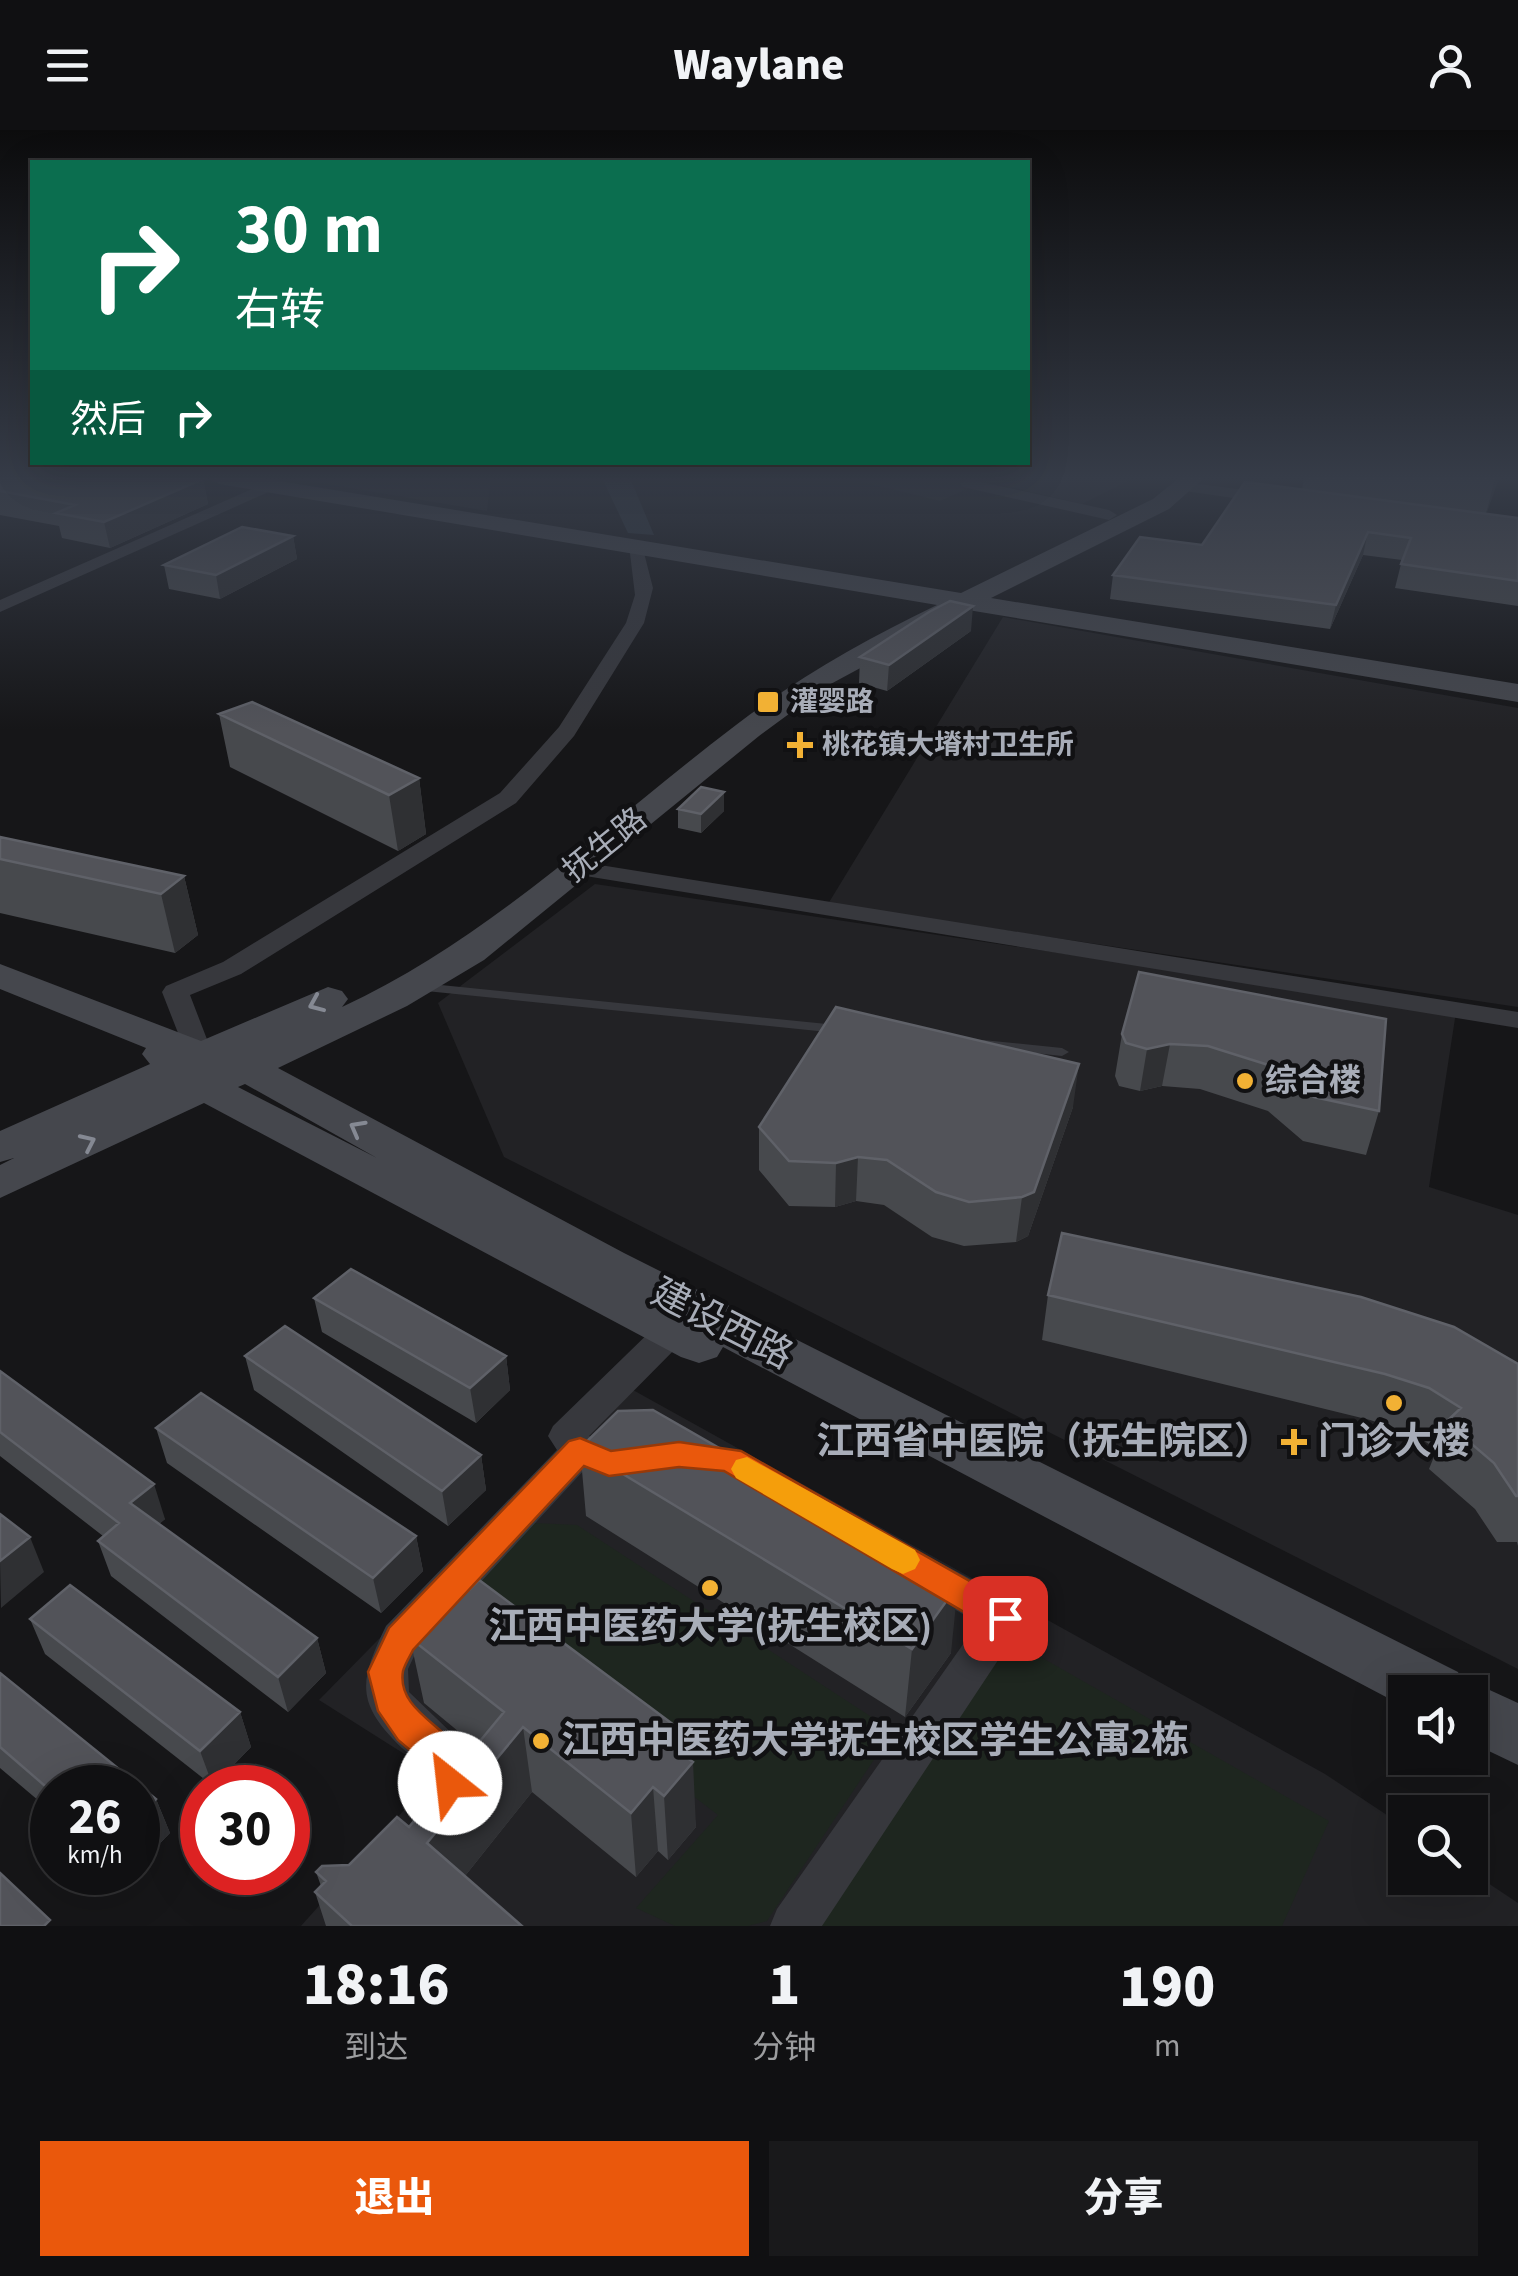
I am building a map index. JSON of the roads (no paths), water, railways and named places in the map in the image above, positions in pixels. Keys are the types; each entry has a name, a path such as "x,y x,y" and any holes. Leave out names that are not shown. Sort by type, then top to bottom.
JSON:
{"main road":[{"path":"725,562 1518,684"},
{"path":"742,562 1518,694"},
{"name":"抚生路","path":"0,1148 412,986 471,952 748,730 817,680 953,597 1020,562"},
{"name":"抚生路","path":"0,1183 456,934 760,697 828,652 1032,562"},
{"name":"建设西路","path":"0,975 208,1068 625,1274 1403,1675"},
{"name":"建设西路","path":"0,988 208,1068 672,1330 1388,1698"},
{"path":"1488,1719 1518,1735"},
{"path":"1488,1749 1518,1765"}],"street":[{"path":"0,607 98,562"},
{"path":"208,1068 174,992 232,968 508,798 537,771 576,724 643,602 645,581 639,562"},
{"path":"575,868 1518,1020"},
{"path":"642,1460 609,1464 580,1450 566,1436 672,1330"},
{"path":"410,1836 450,1783 446,1758 410,1728 391,1700 385,1672 401,1639 580,1450"},
{"path":"794,1926 1005,1618 902,1558"}],"lane":[{"path":"412,986 845,1030"},
{"path":"964,1042 1062,1052"}],"place":[{"name":"灌婴路","path":"768,702"},
{"name":"桃花镇大塉村卫生所","path":"800,745"},
{"name":"综合楼","path":"1245,1081"},
{"name":"门诊大楼","path":"1394,1403"},
{"name":"江西省中医院（抚生院区）","path":"1294,1442"},
{"name":"江西中医药大学(抚生校区)","path":"710,1588"},
{"name":"江西中医药大学抚生校区学生公寓2栋","path":"541,1741"}]}
